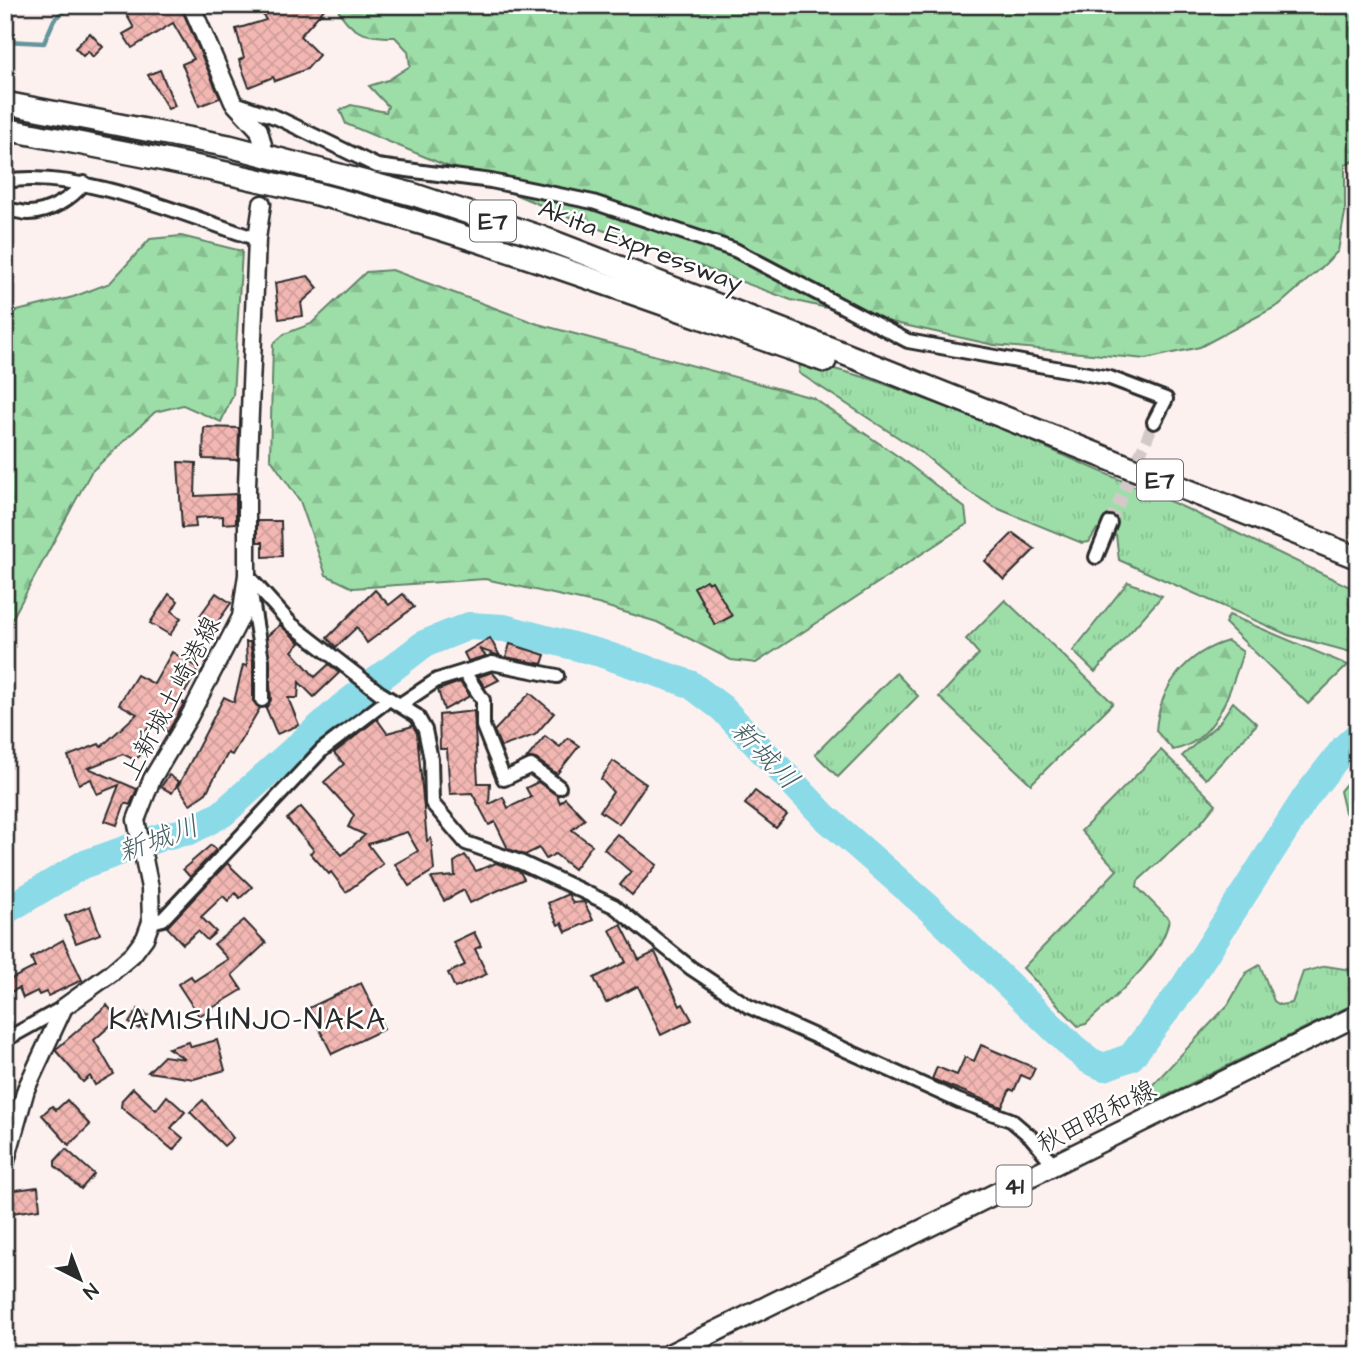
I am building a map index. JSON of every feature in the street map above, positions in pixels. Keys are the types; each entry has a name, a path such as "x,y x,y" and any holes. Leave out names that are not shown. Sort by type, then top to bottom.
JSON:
{"highway":[{"name":"Akita Expressway","path":"5,103 229,146 415,195 553,241 1358,558"},
{"name":"Akita Expressway","path":"5,129 232,173 373,209 510,252 857,371 961,402"}],"main road":[{"path":"191,5 233,102 259,130 263,145"},
{"name":"上新城土崎港線","path":"151,922 150,888 136,820 152,779 241,617 247,575 247,485 257,239 262,204"},
{"path":"5,1164 26,1089 64,1007 133,954 151,922"},
{"name":"秋田昭和線","path":"668,1355 1358,1015"}],"street":[{"path":"233,102 278,118 377,166 491,181 593,202 735,250 908,341 1110,378 1166,399 1154,422"},
{"path":"5,181 29,177 83,183 257,239"},
{"path":"5,212 11,209 30,213 72,198 83,183"},
{"path":"1096,557 1110,523"},
{"path":"247,575 291,624 354,674 417,716 425,730 430,759 432,803 466,843 520,862 614,906 691,968 748,1006 959,1101 1011,1121 1031,1137 1055,1166"},
{"path":"247,575 262,660 262,700"},
{"path":"151,922 163,919 322,750 390,699 492,663 557,676"},
{"path":"464,672 483,700 483,726 504,779 531,766 559,787"},
{"path":"5,1040 64,1007"}],"green space":[{"path":"335,5 1358,5 1358,159 1345,165 1345,213 1338,251 1279,305 1200,347 1146,359 994,345 791,300 586,224 346,124 340,110 351,105 386,112 388,106 369,86 388,80 410,66 408,51 395,37 359,32 347,22"},
{"path":"181,236 242,251 233,395 221,422 183,405 155,412 91,472 5,632 5,314 73,297 110,283 150,239"},
{"path":"392,270 538,324 813,398 902,459 965,508 967,524 756,663 731,660 657,622 598,604 485,579 353,588 326,575 300,501 270,458 273,344 284,334 311,324 366,272"},
{"path":"805,361 871,379 989,423 1185,508 1358,591 1358,654 1288,635 1119,560 1116,535 1097,529 1089,542 1082,543 994,507 965,489 922,453 799,373 800,364"},
{"path":"1128,582 1162,596 1095,672 1073,651"},
{"path":"1005,600 1113,703 1031,784 939,697 979,654 966,639"},
{"path":"1229,615 1348,665 1308,704 1225,623"},
{"path":"1228,641 1243,652 1220,712 1201,737 1173,750 1156,731 1158,715 1169,686 1177,674 1199,654"},
{"path":"896,673 918,696 838,777 815,754"},
{"path":"1233,702 1257,724 1206,779 1182,756 1219,723"},
{"path":"1161,750 1216,804 1199,825 1138,881 1137,887 1169,919 1157,948 1123,989 1086,1024 1078,1026 1023,968 1117,870 1081,831"},
{"path":"1358,769 1358,833 1345,812 1340,791"},
{"path":"1260,965 1274,1001 1280,1005 1292,1003 1303,972 1326,966 1358,971 1358,1002 1151,1103 1145,1101 1144,1094 1228,1005 1246,973"}],"building":[{"path":"135,5 156,5 161,13 180,5 220,98 199,106 182,64 194,59 173,23 132,48 123,34 134,28 125,12"},
{"path":"257,5 328,5 300,36 319,55 307,69 275,81 273,77 249,87 239,60 244,58 236,29 266,20"},
{"path":"90,33 103,47 93,57 88,51 83,56 75,48"},
{"path":"160,70 175,106 168,109 148,75"},
{"path":"308,276 318,288 301,303 303,316 279,319 275,283"},
{"path":"204,427 239,428 238,460 203,459"},
{"path":"178,462 196,463 195,496 236,494 236,523 223,524 223,516 195,518 196,527 182,528"},
{"path":"257,521 281,521 282,556 263,557 263,542 257,542"},
{"path":"1013,533 1035,549 1004,580 985,561"},
{"path":"706,580 708,583 712,581 732,616 715,625 694,587"},
{"path":"375,590 389,605 403,594 414,607 367,643 357,627 336,647 327,638"},
{"path":"216,593 231,603 214,627 199,617"},
{"path":"169,594 178,601 172,611 181,618 170,635 150,623"},
{"path":"280,625 300,643 292,651 315,677 329,664 339,673 314,697 299,682 298,698 288,698 299,725 277,734 266,708 271,700 267,636"},
{"path":"490,638 500,656 479,649 486,656 468,661 464,653"},
{"path":"246,642 250,642 253,661 253,701 260,708 232,755 228,753 206,793 190,804 178,786 224,697 234,702 243,665 247,666"},
{"path":"510,644 545,655 542,664 506,657"},
{"path":"172,652 199,668 180,701 184,703 168,732 154,723 134,741 144,752 135,760 123,754 88,768 137,789 130,805 125,803 117,825 105,821 119,785 97,794 91,779 79,784 68,756 99,744 101,747 137,714 119,704 137,675 154,684"},
{"path":"492,672 499,680 485,687 478,677"},
{"path":"460,682 470,696 444,710 438,690"},
{"path":"530,693 554,713 535,735 501,747 494,731"},
{"path":"474,711 478,783 490,783 489,804 503,797 508,808 531,797 526,788 538,782 557,795 560,803 565,798 585,819 572,830 592,845 574,869 555,854 546,859 539,848 525,855 508,849 495,822 489,825 472,793 450,794 447,749 440,749 439,715"},
{"path":"377,719 387,733 413,726 417,733 427,841 431,838 434,870 409,886 395,864 418,851 407,832 368,844 383,864 346,892 331,872 329,874 310,853 314,850 287,819 301,807 342,855 365,835 348,827 354,815 324,782 344,764 334,753"},
{"path":"545,736 560,747 568,738 579,746 557,774 536,759 527,758"},
{"path":"613,761 646,784 619,824 600,811 613,792 601,779"},
{"path":"169,775 179,782 172,793 161,787"},
{"path":"755,791 787,815 776,828 745,804"},
{"path":"617,834 657,865 632,895 620,885 631,872 604,849"},
{"path":"211,845 216,850 190,877 183,869"},
{"path":"465,855 476,871 496,863 520,872 524,879 470,903 464,890 444,901 431,878 455,876 454,862"},
{"path":"227,863 252,887 240,898 235,893 228,901 223,896 201,917 216,932 207,940 198,931 183,944 167,927"},
{"path":"568,894 573,903 584,902 593,920 566,932 562,923 558,925 548,903"},
{"path":"90,906 100,934 76,943 65,916"},
{"path":"244,920 266,943 232,975 242,990 199,1016 178,984 191,976 194,981 228,959 214,944"},
{"path":"621,924 639,960 655,952 680,1006 683,1004 692,1020 661,1035 638,986 606,1003 594,978 626,962 610,930"},
{"path":"474,932 481,946 475,949 487,974 455,988 448,973 465,965 453,942"},
{"path":"63,940 82,980 48,996 46,992 39,995 37,991 23,998 19,988 5,995 5,982 35,967 31,958"},
{"path":"361,983 384,1029 332,1054 309,1008"},
{"path":"107,1005 118,1019 94,1040 114,1074 95,1085 90,1076 83,1082 55,1050"},
{"path":"138,1009 148,1015 139,1029 129,1023"},
{"path":"217,1040 225,1070 194,1079 148,1072 164,1056 185,1059 168,1048 189,1042 191,1047"},
{"path":"981,1045 1035,1068 1030,1079 1021,1075 1014,1091 1010,1089 1002,1107 932,1079 937,1067 957,1075 965,1057 974,1061"},
{"path":"133,1088 156,1110 167,1096 185,1112 171,1128 183,1138 173,1150 121,1107 122,1100"},
{"path":"67,1100 90,1125 69,1145 42,1115 52,1106 56,1110"},
{"path":"203,1100 233,1138 224,1146 190,1112"},
{"path":"66,1149 94,1174 81,1189 55,1166 55,1161"},
{"path":"38,1187 40,1209 11,1213 8,1191"}],"waterway":[{"path":"5,41 44,43 54,20 70,5"},
{"name":"新城川","path":"5,911 82,865 164,836 190,831 222,814 342,707 424,644 469,626 504,628 600,653 690,684 722,708 825,817 928,907 1074,1048 1090,1061 1104,1067 1131,1057 1182,990 1306,797 1345,747 1358,735"}],"tunnel":[{"path":"1110,523 1154,422"}],"district":[{"name":"KAMISHINJO-NAKA","path":"248,1019"}]}
